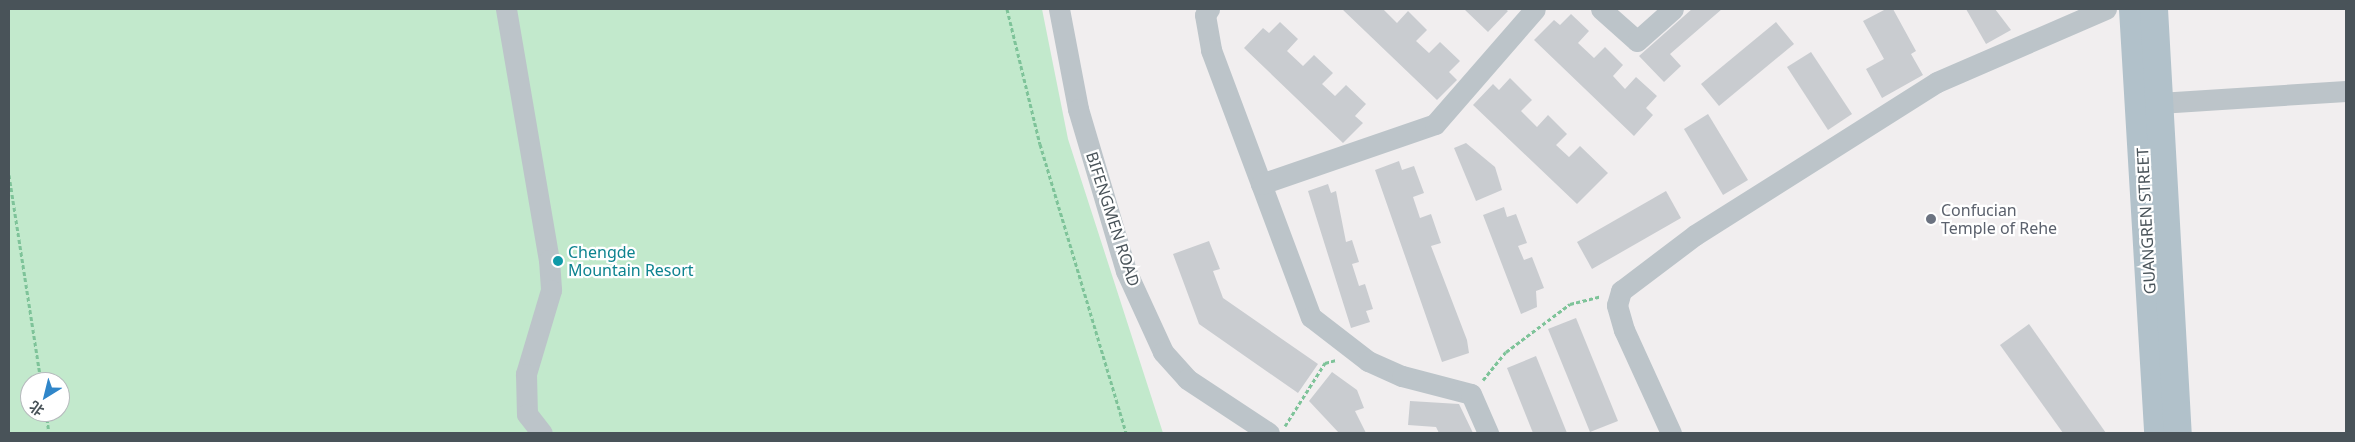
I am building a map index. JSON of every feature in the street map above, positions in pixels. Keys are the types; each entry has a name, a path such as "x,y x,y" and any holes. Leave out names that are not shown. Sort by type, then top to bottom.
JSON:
{"main road":[{"name":"GUANGREN STREET","path":"2133,9 2158,433"},
{"name":"GUANGREN STREET","path":"2154,9 2178,433"}],"street":[{"path":"506,9 549,260 551,290 526,374 527,414 542,433"},
{"name":"BIFENGMEN ROAD","path":"1059,9 1078,109 1126,271 1163,352 1188,379 1269,433"},
{"path":"1209,9 1205,15 1211,50 1311,316 1368,361 1402,376 1471,394 1488,433"},
{"path":"1261,184 1435,124 1535,9"},
{"path":"1601,9 1637,41 1673,9"},
{"path":"1671,433 1624,330 1617,305 1621,291 1695,235 1937,82 2106,9"},
{"path":"2159,103 2346,91"}],"path":[{"path":"1007,9 1040,144 1126,433"},
{"path":"9,174 39,372"},
{"path":"1471,394 1506,352 1570,304 1621,291"},
{"path":"1280,433 1325,363 1339,359"}],"green space":[{"name":"Chengde Mountain Resort","path":"9,9 1042,9 1068,139 1163,433 9,433"}],"building":[{"path":"1342,9 1383,9 1397,23 1408,11 1427,30 1416,41 1429,53 1440,42 1460,61 1449,72 1457,80 1437,100"},
{"path":"1464,9 1505,9 1508,11 1488,32"},
{"path":"1692,9 1722,9 1670,54 1681,66 1664,82 1639,56"},
{"path":"1886,9 1893,9 1916,51 1911,54 1923,75 1882,98 1866,69 1884,59 1863,21"},
{"path":"1966,9 1995,9 2011,30 1986,44"},
{"path":"1571,14 1589,31 1578,43 1594,58 1605,47 1623,65 1613,76 1625,89 1636,77 1657,96 1646,108 1653,115 1634,136 1534,40 1554,20 1560,25"},
{"path":"1280,22 1298,39 1287,51 1303,66 1314,55 1333,73 1322,84 1335,96 1346,85 1366,104 1355,116 1363,123 1343,143 1244,48 1263,28 1269,33"},
{"path":"1776,22 1794,44 1719,106 1701,84"},
{"path":"1811,52 1852,114 1828,130 1787,67"},
{"path":"1510,78 1532,100 1521,111 1537,127 1548,115 1567,134 1556,145 1569,157 1580,146 1608,173 1577,204 1473,105 1493,84 1499,90"},
{"path":"1708,114 1748,180 1723,195 1684,129"},
{"path":"1466,143 1495,167 1502,190 1476,201 1454,148"},
{"path":"1399,161 1402,170 1414,166 1424,193 1413,197 1420,218 1431,214 1441,243 1431,246 1467,340 1469,353 1442,362 1375,170"},
{"path":"1328,184 1331,193 1336,191 1346,242 1352,240 1359,262 1352,264 1359,286 1365,284 1373,309 1366,311 1370,322 1351,328 1308,191"},
{"path":"1666,191 1681,218 1592,269 1577,242"},
{"path":"1504,207 1507,217 1516,214 1527,243 1518,246 1524,260 1532,257 1544,288 1536,291 1537,307 1521,314 1483,215"},
{"path":"1209,241 1220,269 1213,271 1223,298 1318,364 1298,393 1199,324 1173,254"},
{"path":"1576,318 1618,421 1590,432 1548,329"},
{"path":"2029,324 2106,433 2063,433 2000,345"},
{"path":"1536,356 1567,433 1533,433 1507,368"},
{"path":"1332,372 1357,390 1364,408 1355,411 1366,433 1339,433 1309,401"},
{"path":"1410,401 1459,404 1473,433 1439,433 1436,427 1408,425"}],"place":[{"name":"Confucian Temple of Rehe","path":"1931,219"},
{"name":"Chengde Mountain Resort","path":"558,261"}]}
